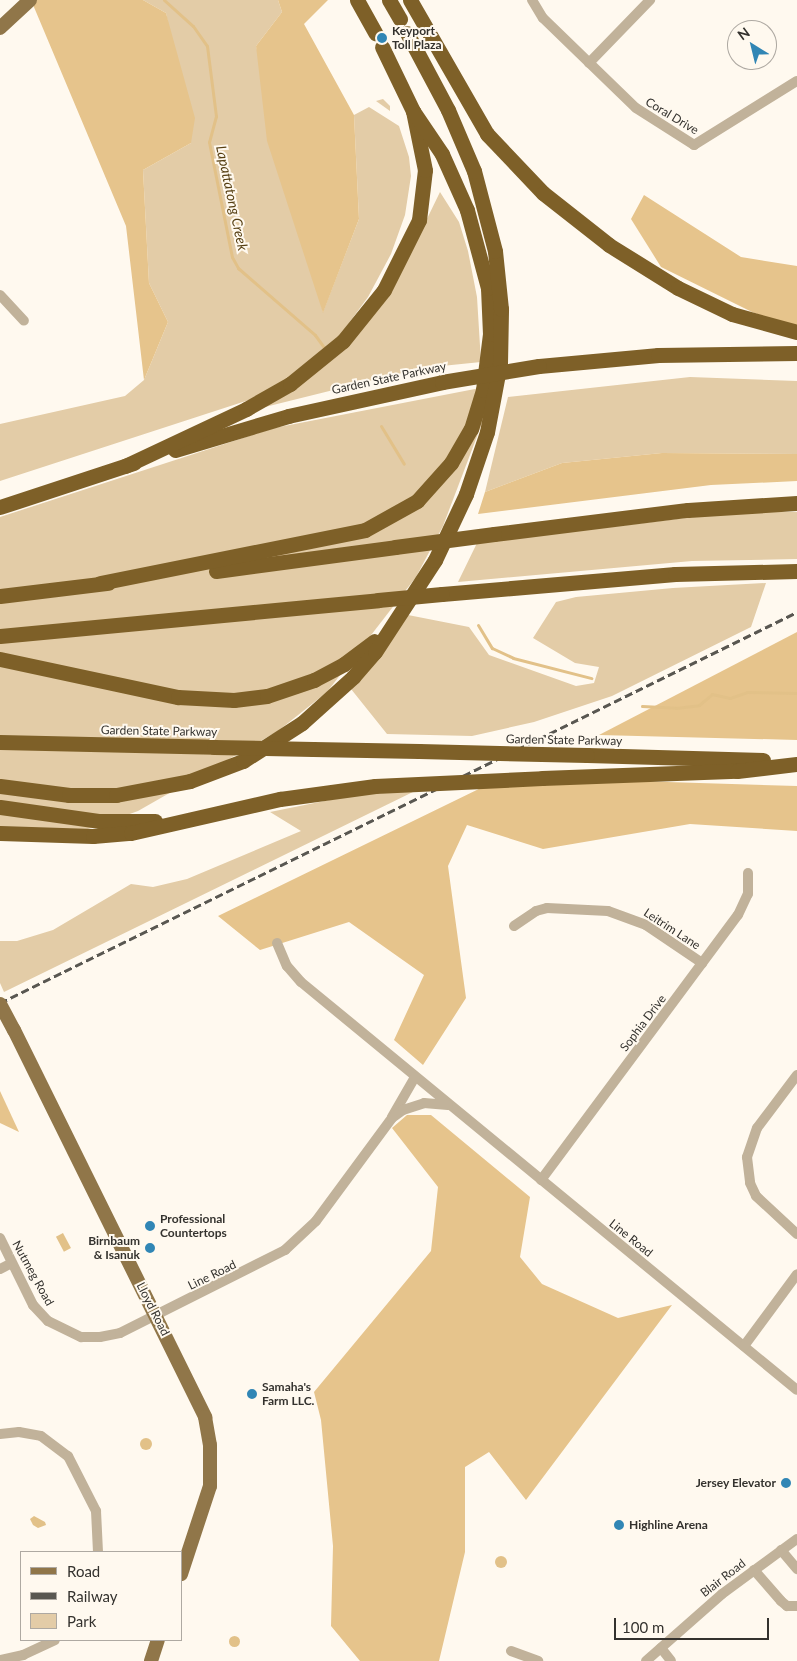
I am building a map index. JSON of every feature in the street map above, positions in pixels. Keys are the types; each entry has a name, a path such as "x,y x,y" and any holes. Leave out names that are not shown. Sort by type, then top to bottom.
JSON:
{"highway":[{"path":"100,584 365,530 417,501 451,463 471,429 483,390 490,334 488,288 466,210 442,154 413,111 357,0"},
{"path":"389,0 400,19"},
{"path":"410,0 487,134 502,154 549,198 617,251 687,293 732,314 797,332"},
{"path":"0,786 68,795 116,795 168,787 217,772 271,744 316,712 365,664 394,624 439,553 474,474 497,386 502,326 496,260 479,185 448,110 407,33"},
{"path":"125,466 278,392 325,358 364,318 400,265 422,208 425,170 413,111"},
{"name":"Garden State Parkway","path":"0,506 288,416 442,382 539,366 658,355 797,353"},
{"path":"0,596 688,510 797,503"},
{"path":"0,636 684,573 797,571"},
{"path":"0,658 171,696 204,701 234,700 275,694 314,680 356,656 394,624"},
{"name":"Garden State Parkway","path":"0,742 420,751 797,763"},
{"path":"0,833 119,835 306,794 375,786 737,771 797,763"},
{"path":"0,807 115,822 195,818"}],"main road":[{"path":"0,28 30,0"},
{"name":"Lloyd Road","path":"0,1004 200,1403 210,1444 208,1494 182,1571"},
{"path":"151,1661 158,1641"}],"street":[{"name":"Coral Drive","path":"532,0 543,18 647,118 694,145 797,82"},
{"path":"589,63 650,0"},
{"path":"0,295 24,321"},
{"name":"Sophia Drive","path":"541,1180 744,906 748,894 748,873"},
{"name":"Leitrim Lane","path":"514,926 536,911 547,908 608,911 646,925 702,963"},
{"name":"Line Road","path":"277,943 288,966 301,982 448,1105 797,1390"},
{"path":"797,1075 757,1128 749,1146 747,1164 756,1196 797,1234"},
{"name":"Line Road","path":"392,1118 398,1101 415,1077"},
{"name":"Line Road","path":"157,1316 270,1260 300,1238 392,1118 403,1110 424,1103 448,1105"},
{"name":"Nutmeg Road","path":"0,1238 41,1314 68,1333 107,1337 157,1316"},
{"path":"0,1269 12,1263"},
{"path":"744,1346 797,1274"},
{"path":"0,1434 18,1432 41,1436 68,1456 96,1511 98,1551"},
{"name":"Blair Road","path":"646,1661 754,1570 797,1539"},
{"path":"781,1550 797,1569"},
{"path":"754,1570 786,1606 797,1606"},
{"path":"0,1660 23,1655 53,1641"},
{"path":"661,1648 671,1661"},
{"path":"511,1651 538,1661"}],"green space":[{"path":"143,0 278,0 282,12 256,46 323,312 359,219 354,115 369,107 399,126 409,157 411,176 405,215 391,254 368,297 335,342 294,375 252,399 0,481 0,424 125,396 144,380 168,322 149,283 143,170 191,143 166,13"},
{"path":"383,99 390,106 390,111 376,101"},
{"path":"440,192 459,222 468,251 477,297 481,362 422,368 265,407 364,326 390,295"},
{"path":"690,377 797,381 797,454 662,453 562,463 485,492 508,397"},
{"path":"480,388 484,418 443,526 416,577 327,692 278,731 138,811 85,830 0,827 0,517 274,428"},
{"path":"735,512 797,512 797,559 692,561 458,582 477,543"},
{"path":"766,583 751,627 612,696 534,722 472,736 387,734 351,689 408,615 469,627 489,655 576,686 594,683 599,667 575,663 533,638 556,602 576,597 673,588"},
{"path":"417,790 4,992 0,983 0,941 17,941 53,930 131,884 153,887 187,879 301,831 270,812 349,796"}],"shaded area":[{"path":"31,0 143,0 166,13 195,118 191,143 143,170 149,283 168,322 144,380 126,226"},
{"path":"278,0 328,0 304,24 354,115 359,219 323,313 267,141 256,46 282,12"},
{"path":"644,195 741,257 797,266 797,329 752,312 661,267 631,219"},
{"path":"662,453 797,454 797,481 711,485 478,514 485,492 562,463"},
{"path":"797,632 797,740 599,735"},
{"path":"537,778 797,786 797,831 690,824 543,849 467,825 448,866 466,998 423,1065 394,1040 424,975 349,922 260,950 218,916 487,785"},
{"path":"0,1091 19,1132 0,1123"},
{"path":"407,1115 431,1115 530,1197 520,1257 542,1284 618,1318 672,1305 526,1500 489,1452 465,1467 465,1552 439,1661 360,1661 331,1626 333,1546 321,1420 314,1392 431,1251 438,1187 392,1128"},
{"path":"63,1233 71,1248 64,1252 56,1237"},
{"path":"144,1438 148,1438 152,1444 148,1450 144,1450 140,1446 140,1442"},
{"path":"34,1516 45,1522 46,1525 38,1528 33,1525 30,1519"},
{"path":"501,1556 507,1562 501,1568 495,1562"},
{"path":"234,1635 240,1641 234,1647 228,1641"}],"waterway":[{"name":"Lapattatong Creek","path":"164,0 193,26 207,46 216,116 209,142 232,257 238,268 315,335 326,350"},
{"name":"Lapattatong Creek","path":"381,426 404,464"},
{"name":"Lapattatong Creek","path":"478,625 492,648 513,658 591,678"},
{"name":"Lapattatong Creek","path":"642,706 676,708 699,705 712,694 730,698 747,692 797,693"}],"railway":[{"path":"0,1003 797,612"}],"place":[{"name":"Keyport Toll Plaza","path":"382,38"},
{"name":"Professional Countertops","path":"150,1226"},
{"name":"Birnbaum & Isanuk","path":"150,1248"},
{"name":"Samaha's Farm LLC.","path":"252,1394"},
{"name":"Jersey Elevator","path":"786,1483"},
{"name":"Highline Arena","path":"619,1525"}]}
